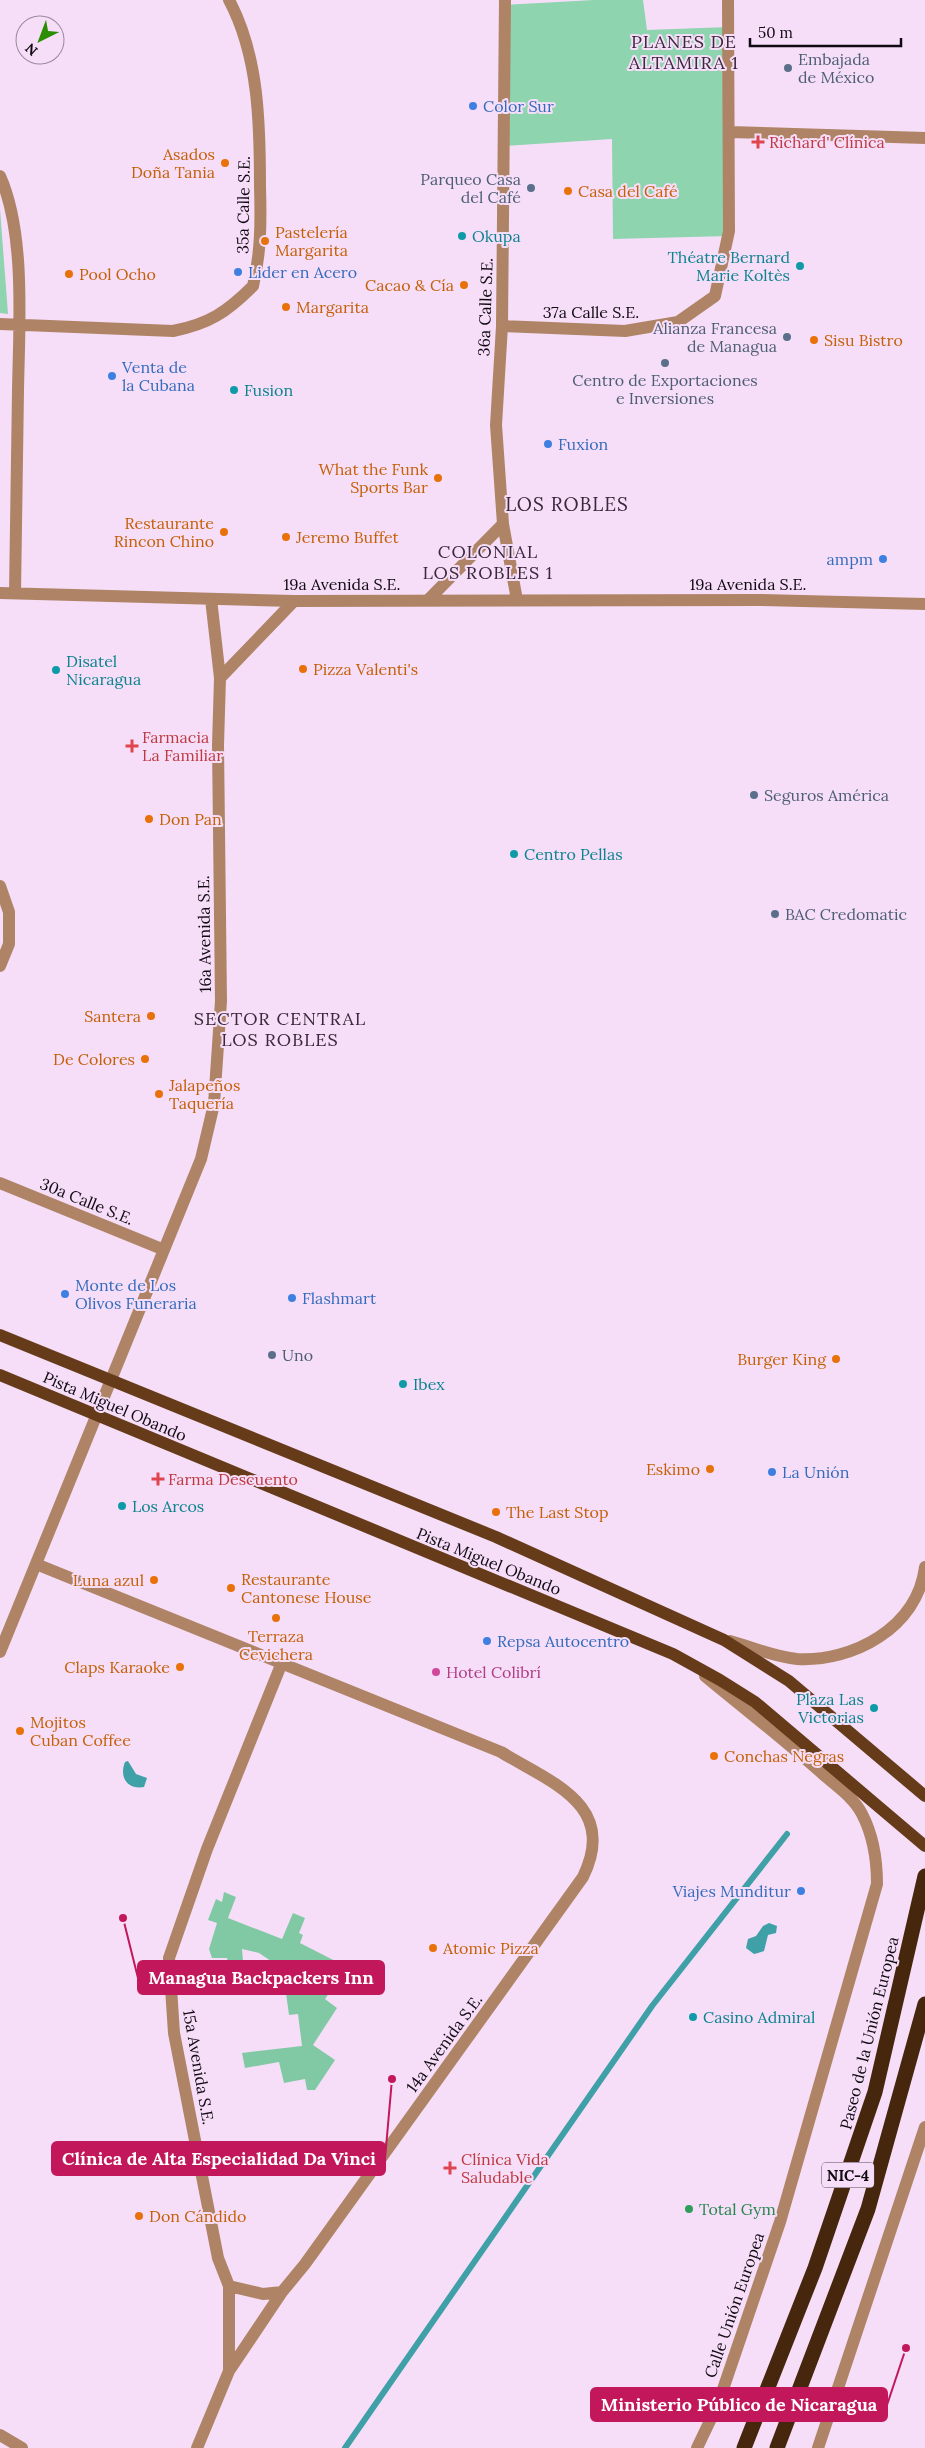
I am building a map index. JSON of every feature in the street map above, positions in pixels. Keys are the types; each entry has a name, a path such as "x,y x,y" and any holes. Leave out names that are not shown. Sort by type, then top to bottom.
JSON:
{"highway":[{"name":"Paseo de la Unión Europea","path":"744,2448 815,2268 870,2109 925,1876"},
{"name":"NIC-4","path":"777,2448 868,2209 925,2004"}],"main road":[{"name":"Pista Miguel Obando","path":"0,1335 496,1537 724,1640 789,1681 925,1796"},
{"name":"Pista Miguel Obando","path":"0,1375 689,1663 755,1702 925,1846"}],"street":[{"name":"35a Calle S.E.","path":"0,324 173,331 197,326 219,316 253,286 261,240 259,110 240,22 229,0"},
{"name":"36a Calle S.E.","path":"505,0 502,326 496,425 503,524 517,600"},
{"name":"37a Calle S.E.","path":"502,326 625,331 678,322 715,296 729,231 728,0"},
{"path":"730,132 925,138"},
{"path":"0,176 9,196 16,236 19,325 15,593"},
{"path":"428,600 503,524"},
{"name":"19a Avenida S.E.","path":"0,593 294,601 761,600 925,604"},
{"name":"16a Avenida S.E.","path":"0,1652 201,1158 214,1104 221,1001 218,745 220,678 211,599"},
{"path":"220,678 294,601"},
{"path":"0,966 9,944 9,912 1,887"},
{"name":"30a Calle S.E.","path":"0,1183 162,1250"},
{"path":"36,1564 281,1665"},
{"path":"724,1640 796,1659 846,1654 875,1641 900,1618 912,1603 920,1588 925,1567"},
{"name":"Calle Unión Europea","path":"689,1663 798,1751 851,1799 862,1814 875,1852 877,1869 877,1884 780,2222 718,2404 698,2448"},
{"name":"14a Avenida S.E.","path":"197,2448 228,2371 282,2292 305,2264 583,1877 592,1854 593,1829 584,1809 568,1793 501,1752 281,1665"},
{"name":"15a Avenida S.E.","path":"228,2371 230,2286 218,2258 174,2033 169,1958 207,1849 281,1665"},
{"path":"818,2448 925,2127"},
{"path":"230,2286 263,2294 282,2292"},
{"path":"0,2434 22,2448"}],"shaded area":[{"path":"594,0 643,0 647,30 729,27 728,236 613,239 612,139 504,146 505,5"},
{"path":"0,209 8,314 0,313"},
{"path":"128,1761 136,1774 147,1778 144,1787 133,1786 126,1781 123,1768 125,1762"},
{"path":"224,1892 236,1897 228,1918 282,1939 293,1913 305,1918 299,1933 303,1935 300,1943 347,1967 325,1999 337,2008 313,2045 335,2060 315,2090 307,2090 305,2079 284,2083 279,2062 245,2068 242,2053 302,2046 298,2014 289,2015 286,1993 292,1992 287,1961 274,1963 259,1953 242,1949 244,1973 230,1973 227,1958 212,1958 209,1949 217,1923 208,1920 216,1899 222,1902"},
{"path":"769,1923 777,1926 776,1933 768,1935 764,1951 754,1954 746,1948 748,1939 756,1936 763,1926"}],"waterway":[{"path":"345,2448 652,2006 787,1834"}],"place":[{"name":"Embajada de México","path":"788,68"},
{"name":"Color Sur","path":"473,106"},
{"name":"Richard' Clínica","path":"758,142"},
{"name":"Asados Doña Tania","path":"225,163"},
{"name":"Parqueo Casa del Café","path":"531,188"},
{"name":"Casa del Café","path":"568,191"},
{"name":"Okupa","path":"462,236"},
{"name":"Pastelería Margarita","path":"265,241"},
{"name":"Théatre Bernard Marie Koltès","path":"800,266"},
{"name":"Lider en Acero","path":"238,272"},
{"name":"Pool Ocho","path":"69,274"},
{"name":"Cacao & Cía","path":"464,285"},
{"name":"Margarita","path":"286,307"},
{"name":"Alianza Francesa de Managua","path":"787,337"},
{"name":"Sisu Bistro","path":"814,340"},
{"name":"Centro de Exportaciones e Inversiones","path":"665,363"},
{"name":"Venta de la Cubana","path":"112,376"},
{"name":"Fusion","path":"234,390"},
{"name":"Fuxion","path":"548,444"},
{"name":"What the Funk Sports Bar","path":"438,478"},
{"name":"Restaurante Rincon Chino","path":"224,532"},
{"name":"Jeremo Buffet","path":"286,537"},
{"name":"ampm","path":"883,559"},
{"name":"Pizza Valenti's","path":"303,669"},
{"name":"Disatel Nicaragua","path":"56,670"},
{"name":"Farmacia La Familiar","path":"132,746"},
{"name":"Seguros América","path":"754,795"},
{"name":"Don Pan","path":"149,819"},
{"name":"Centro Pellas","path":"514,854"},
{"name":"BAC Credomatic","path":"775,914"},
{"name":"Santera","path":"151,1016"},
{"name":"De Colores","path":"145,1059"},
{"name":"Jalapeños Taquería","path":"159,1094"},
{"name":"Monte de Los Olivos Funeraria","path":"65,1294"},
{"name":"Flashmart","path":"292,1298"},
{"name":"Uno","path":"272,1355"},
{"name":"Burger King","path":"836,1359"},
{"name":"Ibex","path":"403,1384"},
{"name":"Eskimo","path":"710,1469"},
{"name":"La Unión","path":"772,1472"},
{"name":"Farma Descuento","path":"158,1479"},
{"name":"Los Arcos","path":"122,1506"},
{"name":"The Last Stop","path":"496,1512"},
{"name":"Luna azul","path":"154,1580"},
{"name":"Restaurante Cantonese House","path":"231,1588"},
{"name":"Terraza Cevichera","path":"276,1618"},
{"name":"Repsa Autocentro","path":"487,1641"},
{"name":"Claps Karaoke","path":"180,1667"},
{"name":"Hotel Colibrí","path":"436,1672"},
{"name":"Plaza Las Victorias","path":"874,1708"},
{"name":"Mojitos Cuban Coffee","path":"20,1731"},
{"name":"Conchas Negras","path":"714,1756"},
{"name":"Viajes Munditur","path":"801,1891"},
{"name":"Managua Backpackers Inn","path":"123,1918"},
{"name":"Atomic Pizza","path":"433,1948"},
{"name":"Casino Admiral","path":"693,2017"},
{"name":"Clínica de Alta Especialidad Da Vinci","path":"392,2079"},
{"name":"Clínica Vida Saludable","path":"450,2168"},
{"name":"Total Gym","path":"689,2209"},
{"name":"Don Cándido","path":"139,2216"},
{"name":"Ministerio Público de Nicaragua","path":"906,2348"}],"district":[{"name":"PLANES DE ALTAMIRA 1","path":"684,51"},
{"name":"LOS ROBLES","path":"567,504"},
{"name":"COLONIAL LOS ROBLES 1","path":"488,561"},
{"name":"SECTOR CENTRAL LOS ROBLES","path":"280,1028"}]}
